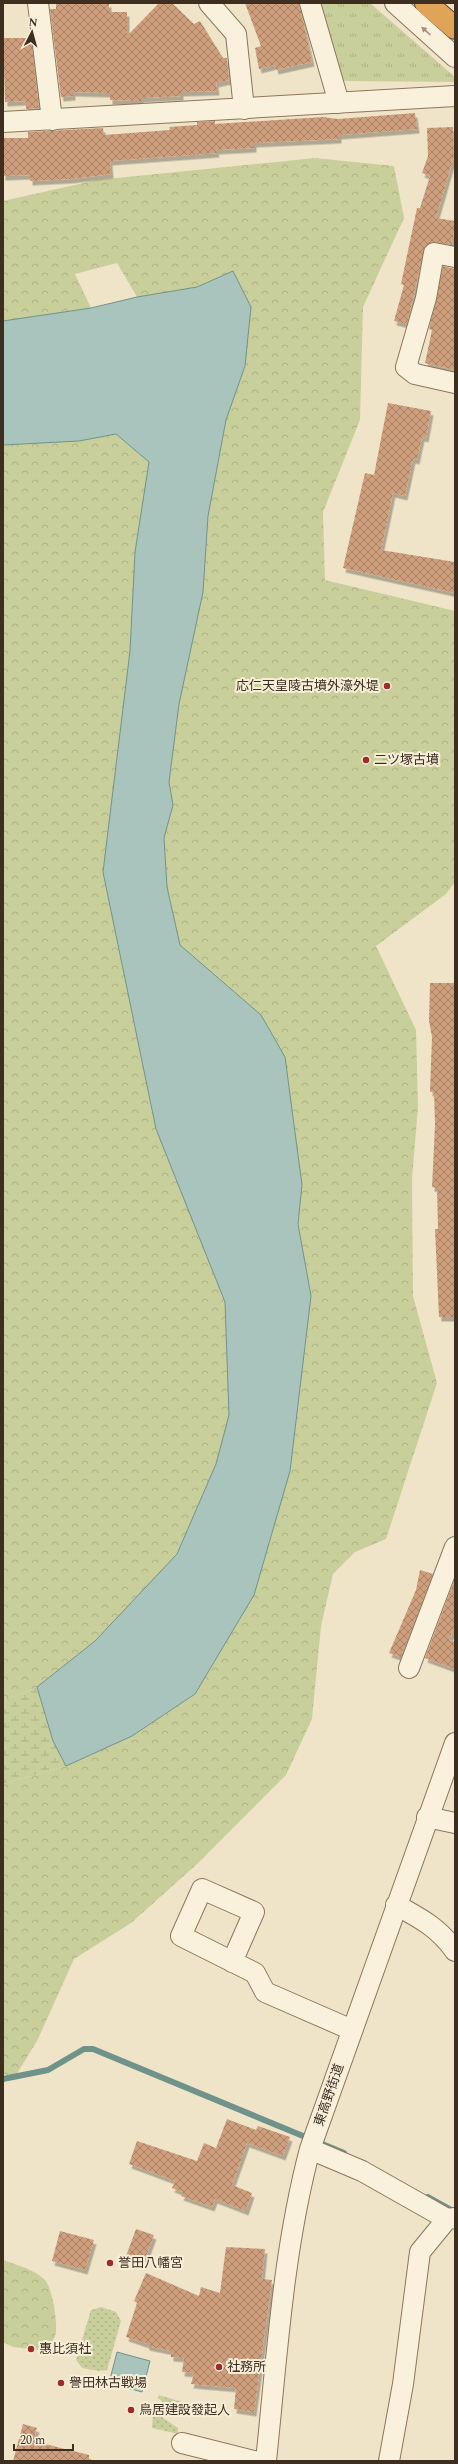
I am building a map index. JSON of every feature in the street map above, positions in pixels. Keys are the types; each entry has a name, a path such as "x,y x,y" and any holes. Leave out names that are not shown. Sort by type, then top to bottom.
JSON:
{"highway":[{"path":"426,3 455,28"}],"street":[{"path":"38,3 52,120"},
{"path":"209,3 236,34 244,109"},
{"path":"310,3 339,103"},
{"path":"395,3 455,57"},
{"path":"3,122 455,96"},
{"path":"455,257 434,253 426,298 406,367 415,374 455,383"},
{"path":"410,1668 455,1547"},
{"name":"東高野街道","path":"266,2461 289,2244 312,2142 427,1817 455,1743"},
{"path":"427,1817 455,1823"},
{"path":"396,1905 428,1922 443,1934 455,1951"},
{"path":"232,1962 255,1973 265,1992 352,2030"},
{"path":"312,2142 451,2219 420,2252 403,2384 388,2461"},
{"path":"182,2443 254,2461"}],"green space":[{"path":"318,3 370,3 455,77 455,82 342,81"},
{"path":"315,158 394,166 404,218 363,307 360,420 323,512 325,580 455,611 455,882 446,894 376,946 416,1030 418,1107 412,1179 413,1296 437,1383 386,1539 355,1552 333,1574 321,1626 312,1719 286,1775 197,1864 131,1923 74,1959 38,2039 15,2077 3,2074 3,1784 66,1766 132,1736 195,1694 290,1471 311,1296 298,1224 302,1185 285,1057 261,1015 180,945 167,887 164,838 173,805 169,782 179,704 203,592 208,516 226,420 245,366 232,271 197,287 137,297 117,263 75,274 91,308 3,321 3,201 97,180"},
{"path":"116,434 149,462 135,552 130,651 103,872 156,1129 225,1302 229,1415 216,1464 177,1554 95,1641 37,1687 3,1701 3,445 79,441"},
{"path":"37,1687 53,1741 66,1766 3,1784 3,1701"},
{"path":"3,2260 36,2273 48,2284 54,2307 56,2331 53,2340 45,2351 13,2347 3,2342"},
{"path":"101,2307 116,2312 121,2321 107,2370 99,2371 82,2368 76,2360 91,2310"},
{"path":"159,2395 185,2403 182,2416 179,2416 158,2398"},
{"path":"156,2413 178,2428 178,2434 152,2428 153,2415"}],"water":[{"path":"233,271 251,307 245,366 226,420 208,516 203,592 179,704 169,782 173,805 164,838 167,887 180,945 261,1015 285,1057 302,1185 298,1224 311,1296 290,1471 254,1595 195,1694 132,1736 66,1766 53,1741 37,1687 95,1641 177,1554 216,1464 229,1415 225,1302 156,1129 103,872 130,651 135,552 149,462 116,434 79,441 3,445 3,321 91,308 137,297 197,287"},
{"path":"117,2352 150,2361 142,2392 109,2383"}],"building":[{"path":"56,3 109,3 109,12 127,12 127,36 159,3 172,3 194,24 200,21 223,58 227,58 229,80 216,83 217,91 181,92 181,96 141,98 141,101 110,100 110,93 73,92 73,96 61,97 50,9 56,9"},
{"path":"245,3 299,3 312,62 276,70 275,65 259,69 255,48 261,46"},
{"path":"3,38 31,38 39,108 26,109 26,102 23,101 5,102"},
{"path":"415,113 417,129 339,135 339,139 254,143 254,148 216,150 217,153 110,161 111,174 70,179 30,181 30,175 3,176 3,138 28,138 28,132 103,128 104,135 170,130 169,127 197,125 197,122 215,121 215,124 323,117 338,119"},
{"path":"453,127 454,156 436,218 455,221 452,245 436,242 425,246 407,324 394,321 404,285 401,284 417,208 420,208 430,176 422,173 428,156 427,128"},
{"path":"443,266 455,269 455,370 425,363 432,330 429,329"},
{"path":"388,403 431,411 426,438 422,437 417,460 413,459 405,496 393,493 381,550 455,562 455,593 343,568 365,473 374,475"},
{"path":"430,983 455,983 455,1317 439,1317 435,1229 438,1229 437,1188 432,1187 435,1125 434,1092 430,1092 432,1037 429,1021"},
{"path":"420,1570 433,1574 401,1657 389,1653 416,1590"},
{"path":"454,1581 455,1626 449,1640 455,1642 455,1669 425,1658"},
{"path":"227,2119 256,2130 258,2126 290,2137 283,2156 247,2143 232,2185 252,2193 246,2211 215,2199 212,2207 181,2196 183,2192 172,2188 175,2181 129,2164 137,2141 197,2161 204,2143 216,2148"},
{"path":"136,2229 154,2235 144,2262 126,2256"},
{"path":"60,2231 94,2240 85,2270 52,2261"},
{"path":"226,2247 265,2249 262,2279 272,2280 254,2412 234,2409 236,2388 191,2384 194,2373 182,2372 184,2358 171,2357 171,2351 147,2346 147,2344 126,2337 137,2303 134,2301 146,2273 199,2296 201,2287 220,2293"},
{"path":"23,2424 37,2428 33,2441 89,2455 89,2461 13,2461"}],"waterway":[{"path":"3,2079 48,2070 84,2049 93,2049 344,2153"},
{"path":"428,2197 455,2212"}],"place":[{"name":"応仁天皇陵古墳外濠外堤","path":"387,686"},
{"name":"二ツ塚古墳","path":"366,760"},
{"name":"誉田八幡宮","path":"110,2263"},
{"name":"惠比須社","path":"31,2349"},
{"name":"社務所","path":"219,2367"},
{"name":"譽田林古戦場","path":"61,2383"},
{"name":"鳥居建設發起人","path":"131,2410"}]}
